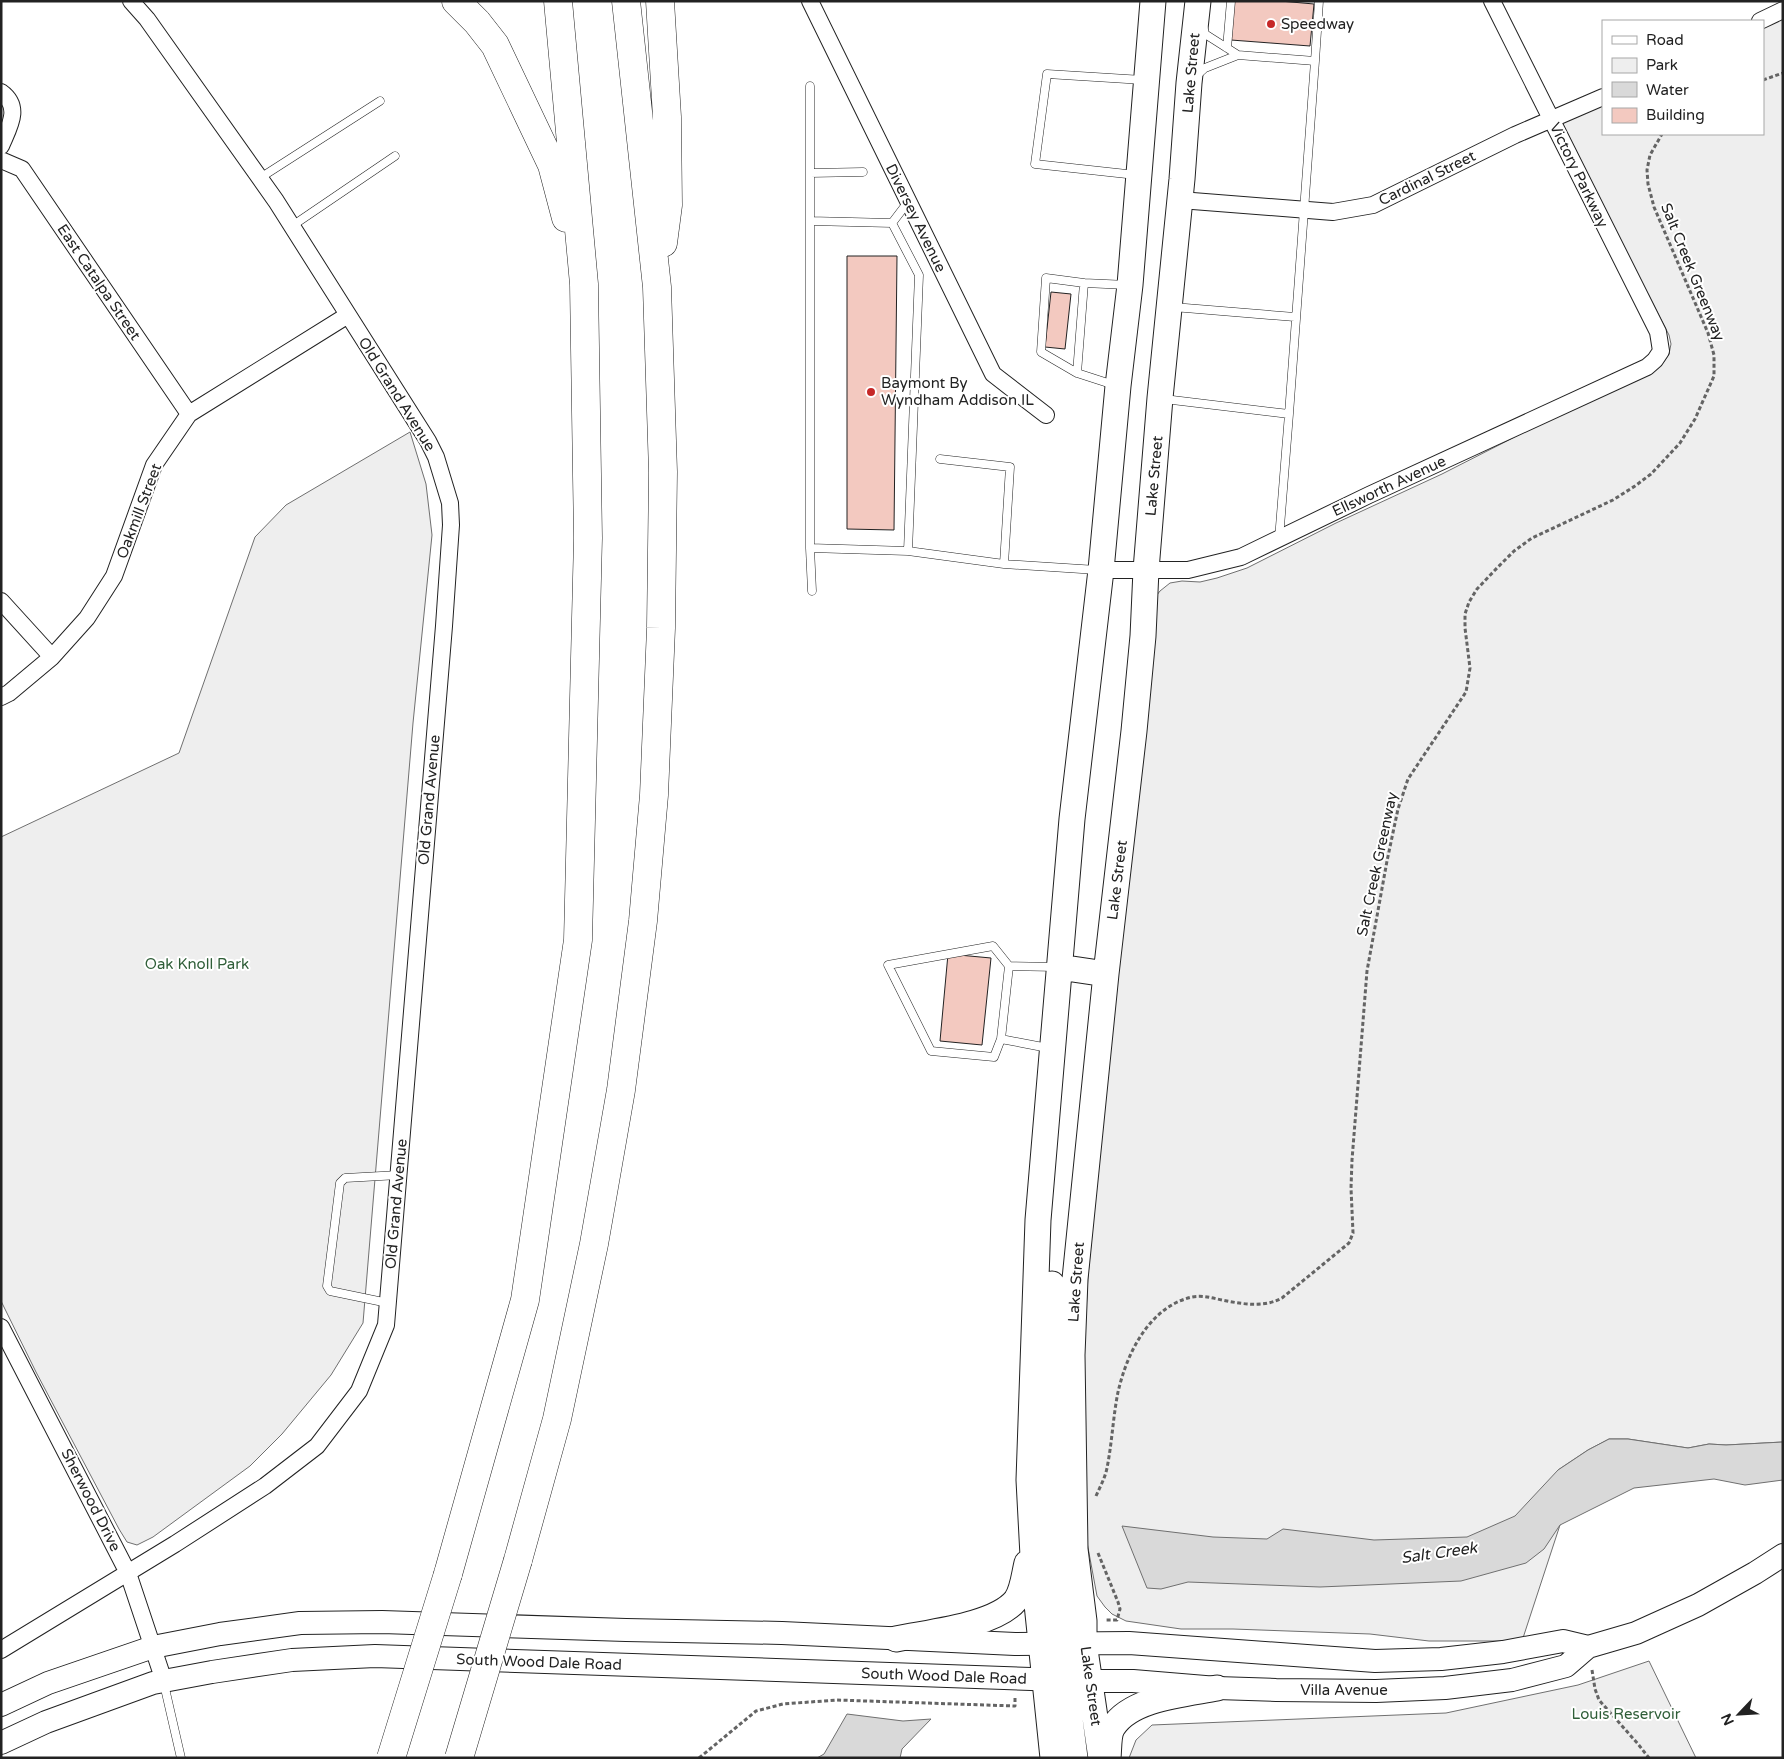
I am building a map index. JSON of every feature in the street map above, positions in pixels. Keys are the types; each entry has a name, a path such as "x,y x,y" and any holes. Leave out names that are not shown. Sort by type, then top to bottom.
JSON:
{"highway":[{"path":"456,1 477,22 495,46 552,165 584,284"},
{"path":"391,1758 448,1574 525,1300 578,940 588,538 584,284 558,1"},
{"path":"459,1758 518,1560 557,1419 594,1244 621,1090 643,920 654,795 662,628 663,472 657,287 626,1"},
{"path":"657,287 668,205 667,117 660,1"}],"main road":[{"name":"Lake Street","path":"1101,1758 1090,1681 1063,1643 1032,1546 1029,1480 1038,1220 1052,1048 1072,819 1101,570 1118,386 1130,285 1153,1"},
{"name":"Lake Street","path":"1053,1758 1055,1680 1063,1643 1084,1621 1075,1549 1073,1345 1075,1279 1106,974 1134,731 1143,636 1146,570 1160,398 1198,2"},
{"path":"1060,968 1106,974"},
{"path":"1,1705 48,1683 153,1647 220,1634 300,1623 382,1622 616,1630 782,1633 1015,1644 1063,1643 1052,1476 1052,1274 1038,1220"},
{"path":"896,1639 962,1626 1004,1611 1017,1599 1023,1584 1032,1546"},
{"name":"Villa Avenue","path":"1090,1681 1133,1681 1217,1688 1376,1691 1445,1688 1512,1680 1566,1666 1588,1647 1636,1633 1698,1605 1755,1573 1783,1554"},
{"name":"Villa Avenue","path":"1063,1643 1129,1643 1375,1661 1441,1659 1503,1652 1563,1641 1588,1647"},
{"name":"South Wood Dale Road","path":"1,1743 70,1712 153,1683 292,1660 375,1656 1090,1681"},
{"path":"1055,1680 1075,1758"},
{"path":"1108,1758 1111,1728 1123,1716 1147,1702 1217,1688"}],"street":[{"name":"Old Grand Avenue","path":"1,1650 266,1486 316,1446 359,1391 386,1325 451,525 450,503 436,457 428,442 260,178 152,27 131,1"},
{"name":"Diversey Avenue","path":"810,1 993,374 1046,415"},
{"name":"Victory Parkway","path":"1492,1 1658,332 1661,351"},
{"path":"1762,20 1783,10"},
{"path":"1,92 9,97 13,109 11,121 1,146"},
{"name":"Cardinal Street","path":"1180,200 1333,212 1373,205 1515,135 1602,97"},
{"name":"East Catalpa Street","path":"1,160 22,168 189,414"},
{"name":"Oakmill Street","path":"1,697 9,693 52,657 87,618 114,576 154,465 189,414 348,315"},
{"name":"Ellsworth Avenue","path":"1101,570 1188,570 1241,557 1369,494 1646,367 1655,360 1661,351"},
{"path":"1,601 52,657"},
{"name":"Sherwood Drive","path":"1,1327 128,1572 164,1681"}],"lane":[{"path":"1227,48 1231,1"},
{"path":"1279,538 1319,1"},
{"path":"1198,2 1205,34 1238,55"},
{"path":"1189,82 1205,68 1238,55 1315,61"},
{"path":"1138,175 1035,164 1047,74 1147,80"},
{"path":"810,86 810,548 812,591"},
{"path":"260,178 380,101"},
{"path":"292,226 395,156"},
{"path":"810,173 863,172"},
{"path":"892,223 908,202"},
{"path":"810,221 892,223"},
{"path":"892,223 919,275 908,551"},
{"path":"1118,386 1077,373 1041,352 1046,278 1084,283 1130,285"},
{"path":"1077,373 1084,283"},
{"path":"1168,307 1295,317"},
{"path":"1160,398 1289,414"},
{"path":"940,459 1010,467 1004,564"},
{"path":"810,548 908,551 1004,564 1101,570"},
{"path":"993,946 1009,966 1001,1039 994,1057 931,1051 888,965 993,946"},
{"path":"1009,966 1060,968"},
{"path":"1001,1039 1052,1048"},
{"path":"388,1303 330,1291 328,1286 340,1183 345,1178 399,1175"},
{"path":"164,1681 181,1758"}],"path":[{"path":"1764,80 1783,73"},
{"name":"Salt Creek Greenway","path":"1094,1500 1107,1466 1118,1394 1124,1372 1130,1355 1152,1320 1166,1310 1192,1297 1204,1296 1264,1305 1273,1302 1282,1298 1350,1243 1353,1233 1352,1160 1366,971 1398,809 1408,779 1466,692 1470,668 1465,614 1469,602 1477,589 1496,568 1514,551 1532,538 1613,500 1652,474 1680,443 1707,394 1714,376 1714,356 1708,333 1654,207 1648,184 1647,170 1650,155 1661,135"},
{"path":"1097,1546 1120,1609 1117,1620"},
{"path":"1588,1647 1595,1689 1599,1700 1629,1732 1648,1758"},
{"path":"699,1758 756,1711 783,1704 837,1700 1015,1706"}],"green space":[{"path":"1783,18 1783,1442 1709,1444 1688,1448 1628,1439 1609,1439 1588,1450 1558,1470 1560,1525 1522,1641 1429,1641 1370,1634 1181,1629 1126,1621 1112,1614 1097,1596 1086,1537 1082,1385 1088,1275 1153,600 1170,583 1182,581 1200,582 1247,568 1336,523 1442,474 1552,418 1651,374 1663,363 1669,354 1671,344 1669,335 1568,140 1562,124 1570,118 1602,103 1602,135 1764,135 1764,28"},
{"name":"Oak Knoll Park","path":"410,432 426,484 432,535 413,723 363,1323 331,1375 282,1434 250,1466 153,1537 137,1545 127,1542 119,1529 36,1372 1,1301 1,837 179,753 255,537 286,505"},
{"name":"Louis Reservoir","path":"1649,1661 1696,1758 1129,1758 1136,1740 1152,1725 1446,1713 1578,1685"}],"water":[{"name":"Salt Creek","path":"1609,1439 1628,1439 1688,1448 1709,1444 1783,1442 1783,1480 1745,1485 1714,1479 1634,1488 1560,1525 1544,1549 1526,1563 1461,1581 1320,1587 1188,1582 1161,1589 1147,1588 1122,1526 1213,1537 1267,1539 1283,1529 1374,1540 1467,1537 1515,1516 1558,1470 1588,1450"},
{"path":"847,1714 903,1721 931,1719 902,1749 900,1758 817,1758 824,1754"}],"building":[{"path":"1234,1 1280,1 1314,4 1310,46 1231,40"},
{"name":"Baymont By Wyndham Addison IL","path":"847,256 897,256 894,530 847,529"},
{"path":"1051,292 1071,294 1065,349 1045,347"},
{"path":"948,954 991,958 982,1045 940,1041"}],"place":[{"name":"Speedway","path":"1271,24"},
{"name":"Baymont By Wyndham Addison IL","path":"871,392"}]}
